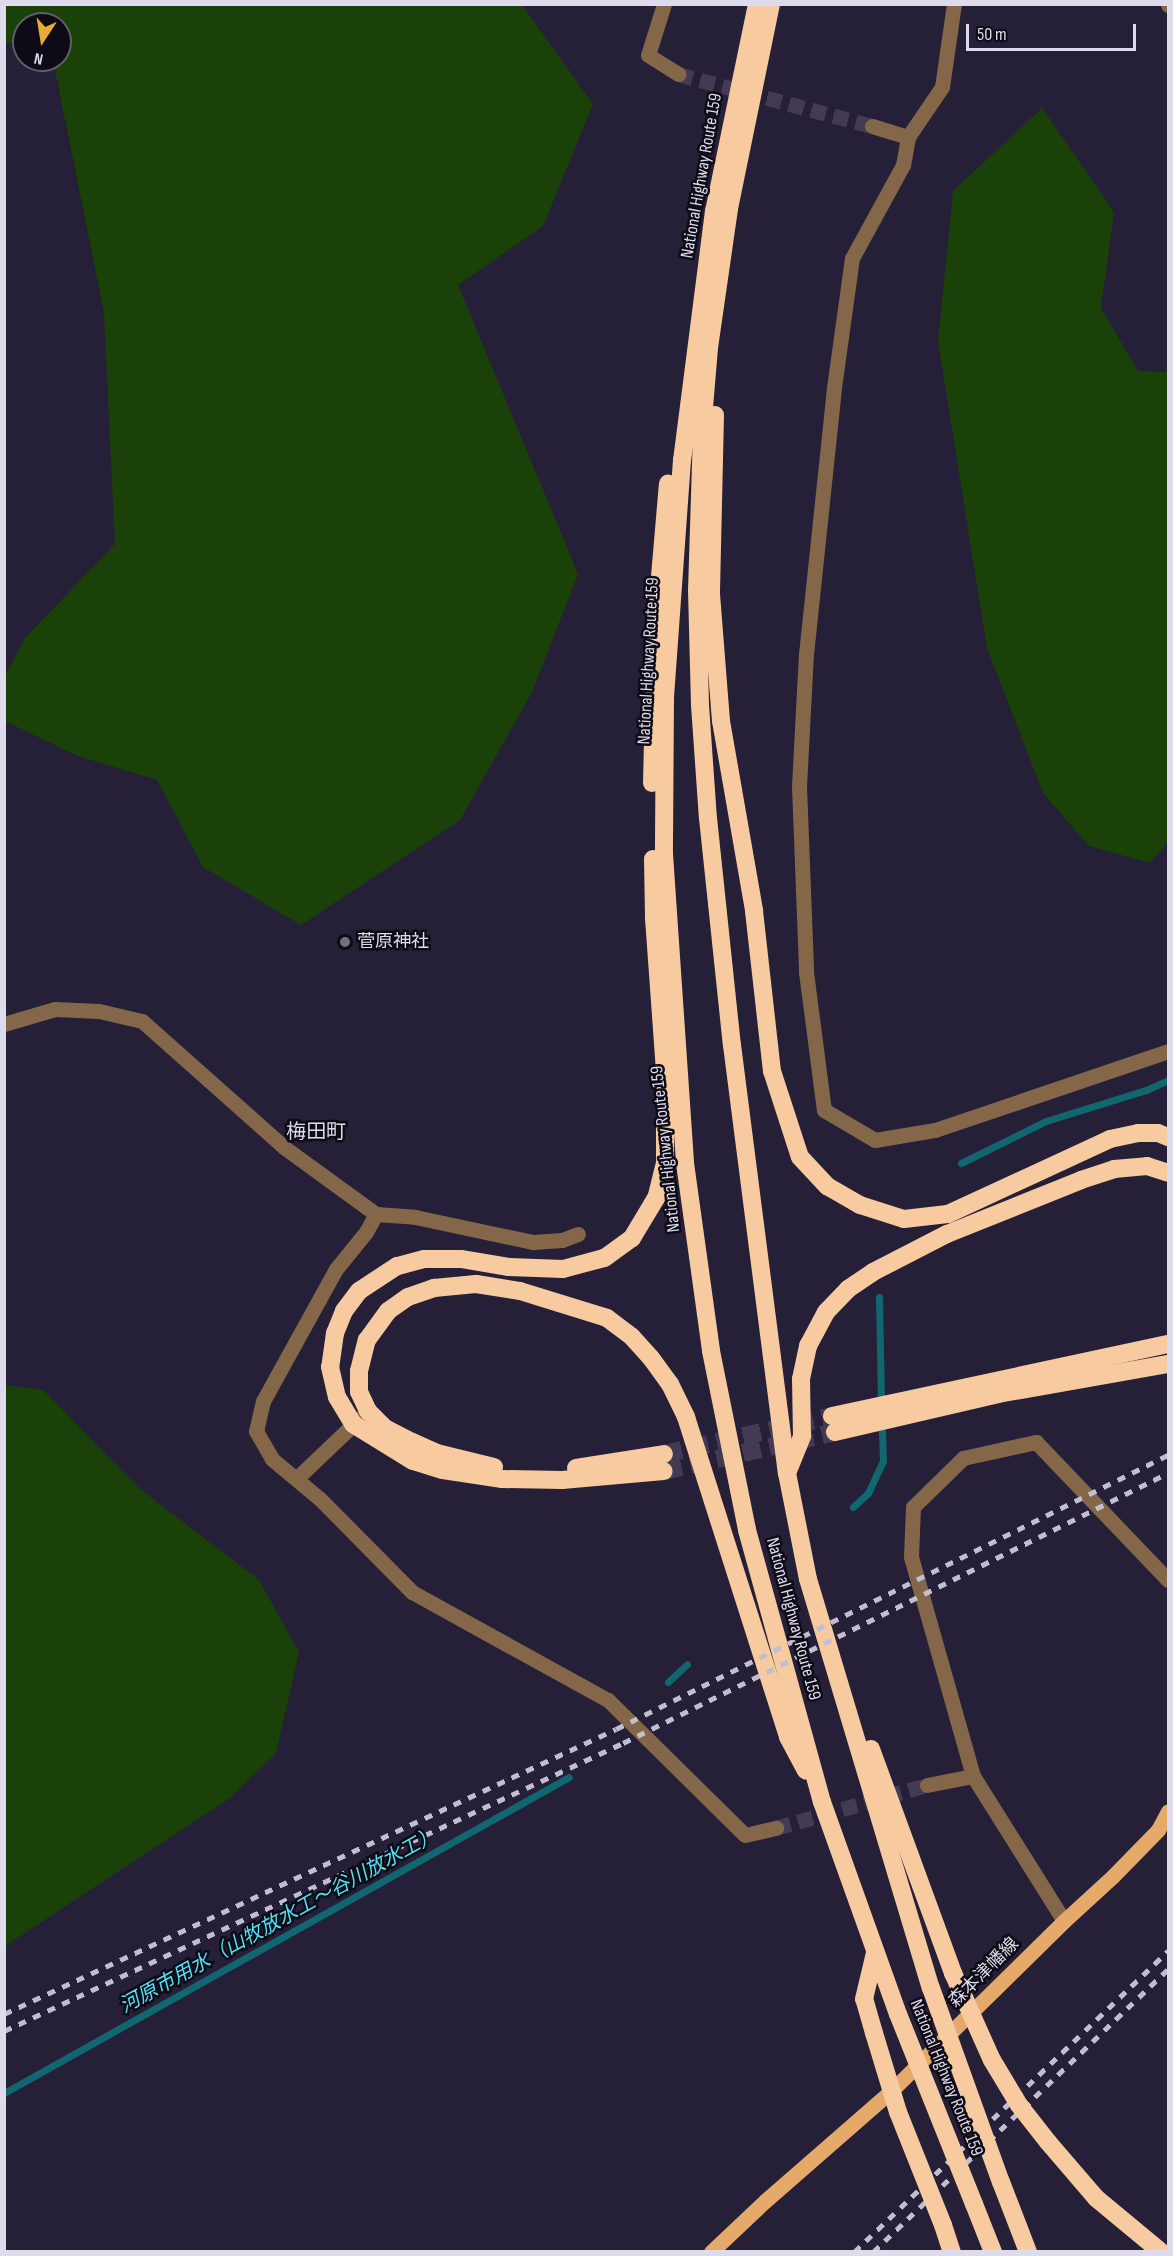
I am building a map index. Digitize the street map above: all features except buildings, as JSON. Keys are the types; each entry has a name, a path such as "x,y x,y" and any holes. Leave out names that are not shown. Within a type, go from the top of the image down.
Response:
{"highway":[{"path":"742,67 736,47 746,4"},
{"name":"National Highway Route 159","path":"757,4 742,67 714,211 682,460 665,698 664,854 685,1163 711,1351 747,1530 822,1802 898,2014 993,2252"},
{"name":"National Highway Route 159","path":"771,4 731,198 723,249 709,348 696,534 700,705 732,1045 787,1473 808,1579 931,1988 1028,2252"},
{"path":"723,249 728,267 714,441 711,594 714,654 721,721 754,911 772,1071 800,1157 827,1186 860,1204 904,1219 948,1214 1110,1139 1138,1133 1168,1137"},
{"path":"682,460 669,477 659,569 652,718 654,918 665,1073 665,1163 656,1198 632,1239 604,1258 563,1269 509,1267 461,1259 424,1259 397,1266 376,1277 359,1291 344,1311 335,1333 330,1368 337,1397 353,1424 412,1461 443,1470 502,1479 562,1480 664,1462 574,1468 494,1467 437,1453 385,1428 368,1412 359,1392 359,1371 367,1340 388,1311 408,1297 434,1288 476,1284 520,1291 607,1318 632,1337 670,1384 686,1417 788,1737 822,1802"},
{"path":"787,1473 802,1436 801,1379 808,1346 826,1312 848,1289 873,1272 947,1234 1081,1180 1114,1169 1147,1166 1168,1173"},
{"path":"1168,1344 833,1424 1168,1364"},
{"path":"808,1579 953,1973 992,2060 1018,2105 1096,2198 1161,2252"},
{"path":"875,1953 864,1999 898,2112 952,2252"}],"main road":[{"name":"森本津幡線","path":"711,2252 891,2091 1150,1837 1168,1811"}],"street":[{"path":"664,4 648,55 678,74"},
{"path":"954,4 942,87 908,137 903,165 852,258 834,388 806,653 799,786 806,972 824,1110 875,1140 895,1137 935,1130 1168,1051"},
{"path":"872,126 908,137"},
{"path":"4,1024 55,1009 99,1011 142,1021 285,1148 376,1214 415,1217 534,1242 562,1240 578,1234"},
{"path":"376,1214 366,1232 336,1269 263,1401 256,1431 272,1459 297,1478 412,1592 608,1700 745,1835 776,1828"},
{"path":"297,1478 368,1412"},
{"path":"1064,1921 973,1776 911,1557 913,1507 963,1458 1036,1442 1168,1580"},
{"path":"927,1785 973,1776"}],"green space":[{"path":"5,4 522,5 593,104 543,226 458,285 578,574 532,692 460,820 301,925 203,867 157,780 78,756 5,721 5,676 25,638 115,544 104,313 55,72 72,72 72,12 12,12 12,43 5,43"},
{"path":"1042,108 1114,212 1101,308 1138,371 1168,372 1168,842 1150,863 1089,846 1043,793 987,648 938,341 953,191"},
{"path":"5,1385 43,1390 140,1489 259,1580 299,1652 276,1753 230,1798 5,1946"}],"waterway":[{"name":"河原市用水（山牧放水工～谷川放水工）","path":"961,1163 1046,1121 1146,1090 1168,1080"},
{"name":"河原市用水（山牧放水工～谷川放水工）","path":"879,1297 881,1406"},
{"name":"河原市用水（山牧放水工～谷川放水工）","path":"853,1507 868,1493 883,1461 882,1423"},
{"name":"河原市用水（山牧放水工～谷川放水工）","path":"668,1682 687,1664"},
{"name":"河原市用水（山牧放水工～谷川放水工）","path":"4,2093 569,1777"}],"tunnel":[{"path":"678,74 872,126"},
{"path":"664,1454 832,1416"},
{"path":"664,1471 835,1432"},
{"path":"776,1828 927,1785"}],"railway":[{"path":"4,2014 616,1729 1168,1455"},
{"path":"4,2031 623,1743 1168,1473"},
{"path":"854,2252 1168,1951"},
{"path":"873,2252 1168,1969"}],"place":[{"name":"菅原神社","path":"345,942"}],"district":[{"name":"梅田町","path":"316,1132"}]}
